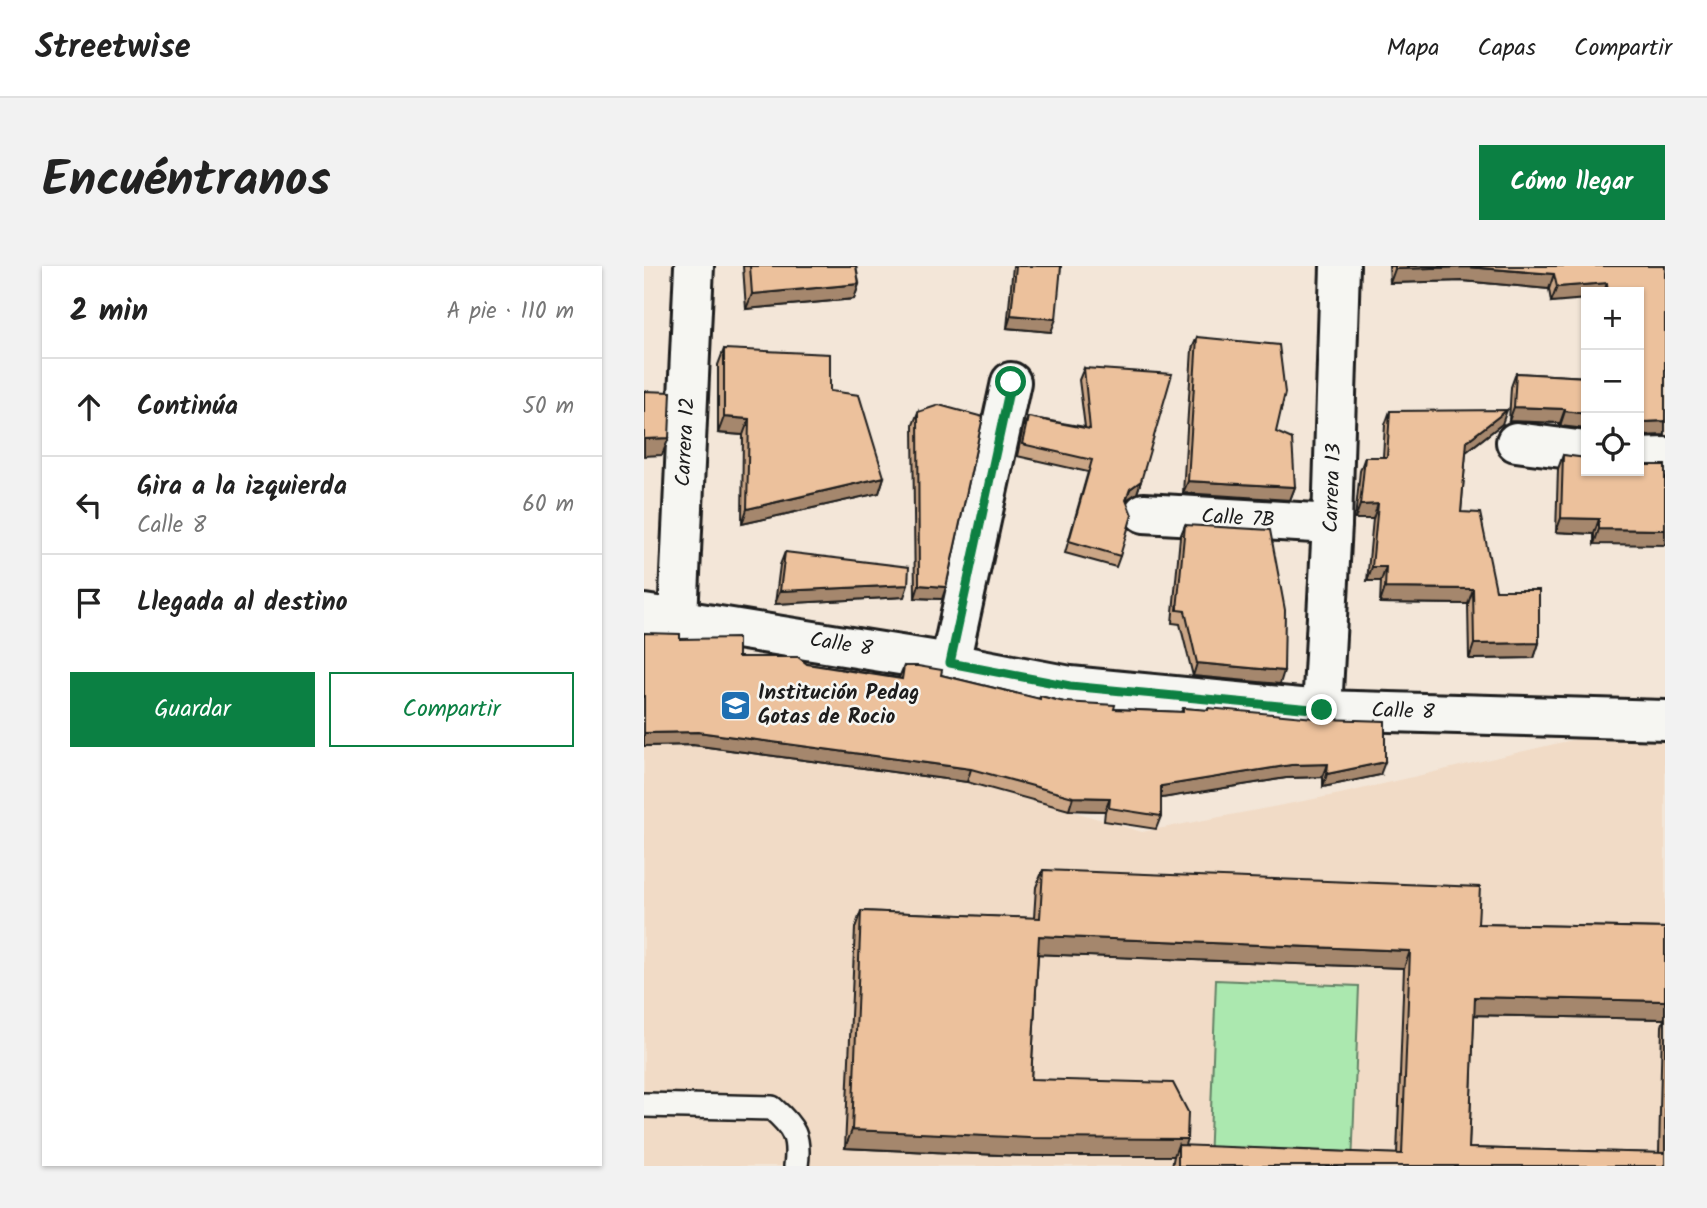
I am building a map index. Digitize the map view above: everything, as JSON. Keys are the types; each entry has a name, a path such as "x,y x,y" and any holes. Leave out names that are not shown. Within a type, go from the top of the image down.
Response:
{"street":[{"name":"Carrera 12","path":"661,616 694,266"},
{"name":"Carrera 13","path":"1322,710 1332,524 1340,266"},
{"path":"950,663 1011,382"},
{"path":"1516,442 1581,450"},
{"path":"1644,458 1665,457"},
{"name":"Calle 7B","path":"1144,513 1332,524"},
{"name":"Calle 8","path":"661,616 950,663 1070,686 1322,710 1665,720"}],"lane":[{"path":"644,1105 772,1108 788,1122 799,1144 796,1166"}],"shaded area":[{"path":"1623,728 1665,730 1665,1166 644,1166 644,746 694,745 978,783 1142,832 1340,794"}],"green space":[{"path":"1216,980 1359,986 1352,1166 1209,1163"}],"building":[{"path":"750,266 856,266 859,284 752,294"},
{"path":"1016,266 1061,266 1056,319 1011,315"},
{"path":"1395,266 1665,266 1665,421 1644,422 1644,287 1607,287 1607,283 1557,287 1554,274 1468,267 1395,269"},
{"path":"1197,337 1279,345 1285,393 1276,432 1292,439 1295,487 1188,481"},
{"path":"724,349 830,354 830,391 859,395 884,477 747,509 749,419 724,417"},
{"path":"1084,368 1172,374 1141,481 1130,489 1126,500 1132,515 1120,556 1069,541 1092,460 1022,444 1028,417 1090,429"},
{"path":"1516,373 1581,377 1581,413 1565,409 1514,407"},
{"path":"644,391 671,392 669,438 644,439"},
{"path":"939,405 983,417 946,587 919,585 918,412"},
{"path":"1507,410 1467,441 1461,512 1480,513 1496,590 1539,590 1539,643 1474,644 1473,589 1385,588 1386,567 1372,567 1378,504 1360,505 1365,457 1387,457 1390,411"},
{"path":"1563,455 1581,457 1581,476 1644,476 1644,465 1665,465 1665,530 1599,529 1599,519 1561,518"},
{"path":"1185,525 1270,530 1285,610 1284,671 1197,663 1185,611 1177,610"},
{"path":"785,552 909,567 908,585 780,591"},
{"path":"644,633 680,634 680,639 738,638 738,657 798,657 807,664 902,679 904,666 918,666 942,670 941,675 1040,699 1040,696 1064,702 1115,705 1114,709 1183,712 1183,708 1208,708 1325,719 1385,721 1385,762 1327,774 1328,764 1291,765 1161,786 1161,816 1109,808 1110,798 1073,797 971,769 698,732 644,733"},
{"path":"1043,870 1480,887 1478,924 1665,928 1665,1001 1475,997 1469,1148 1665,1153 1665,1166 1178,1166 1178,1145 1402,1154 1410,951 1039,936 1031,1079 1173,1083 1188,1112 1187,1139 1029,1138 852,1130 861,911 1040,918"}],"place":[{"name":"Institución Pedag Gotas de Rocio","path":"735,705"}],"route":[{"path":"1011,382 950,663 1070,686 1322,710"}]}
